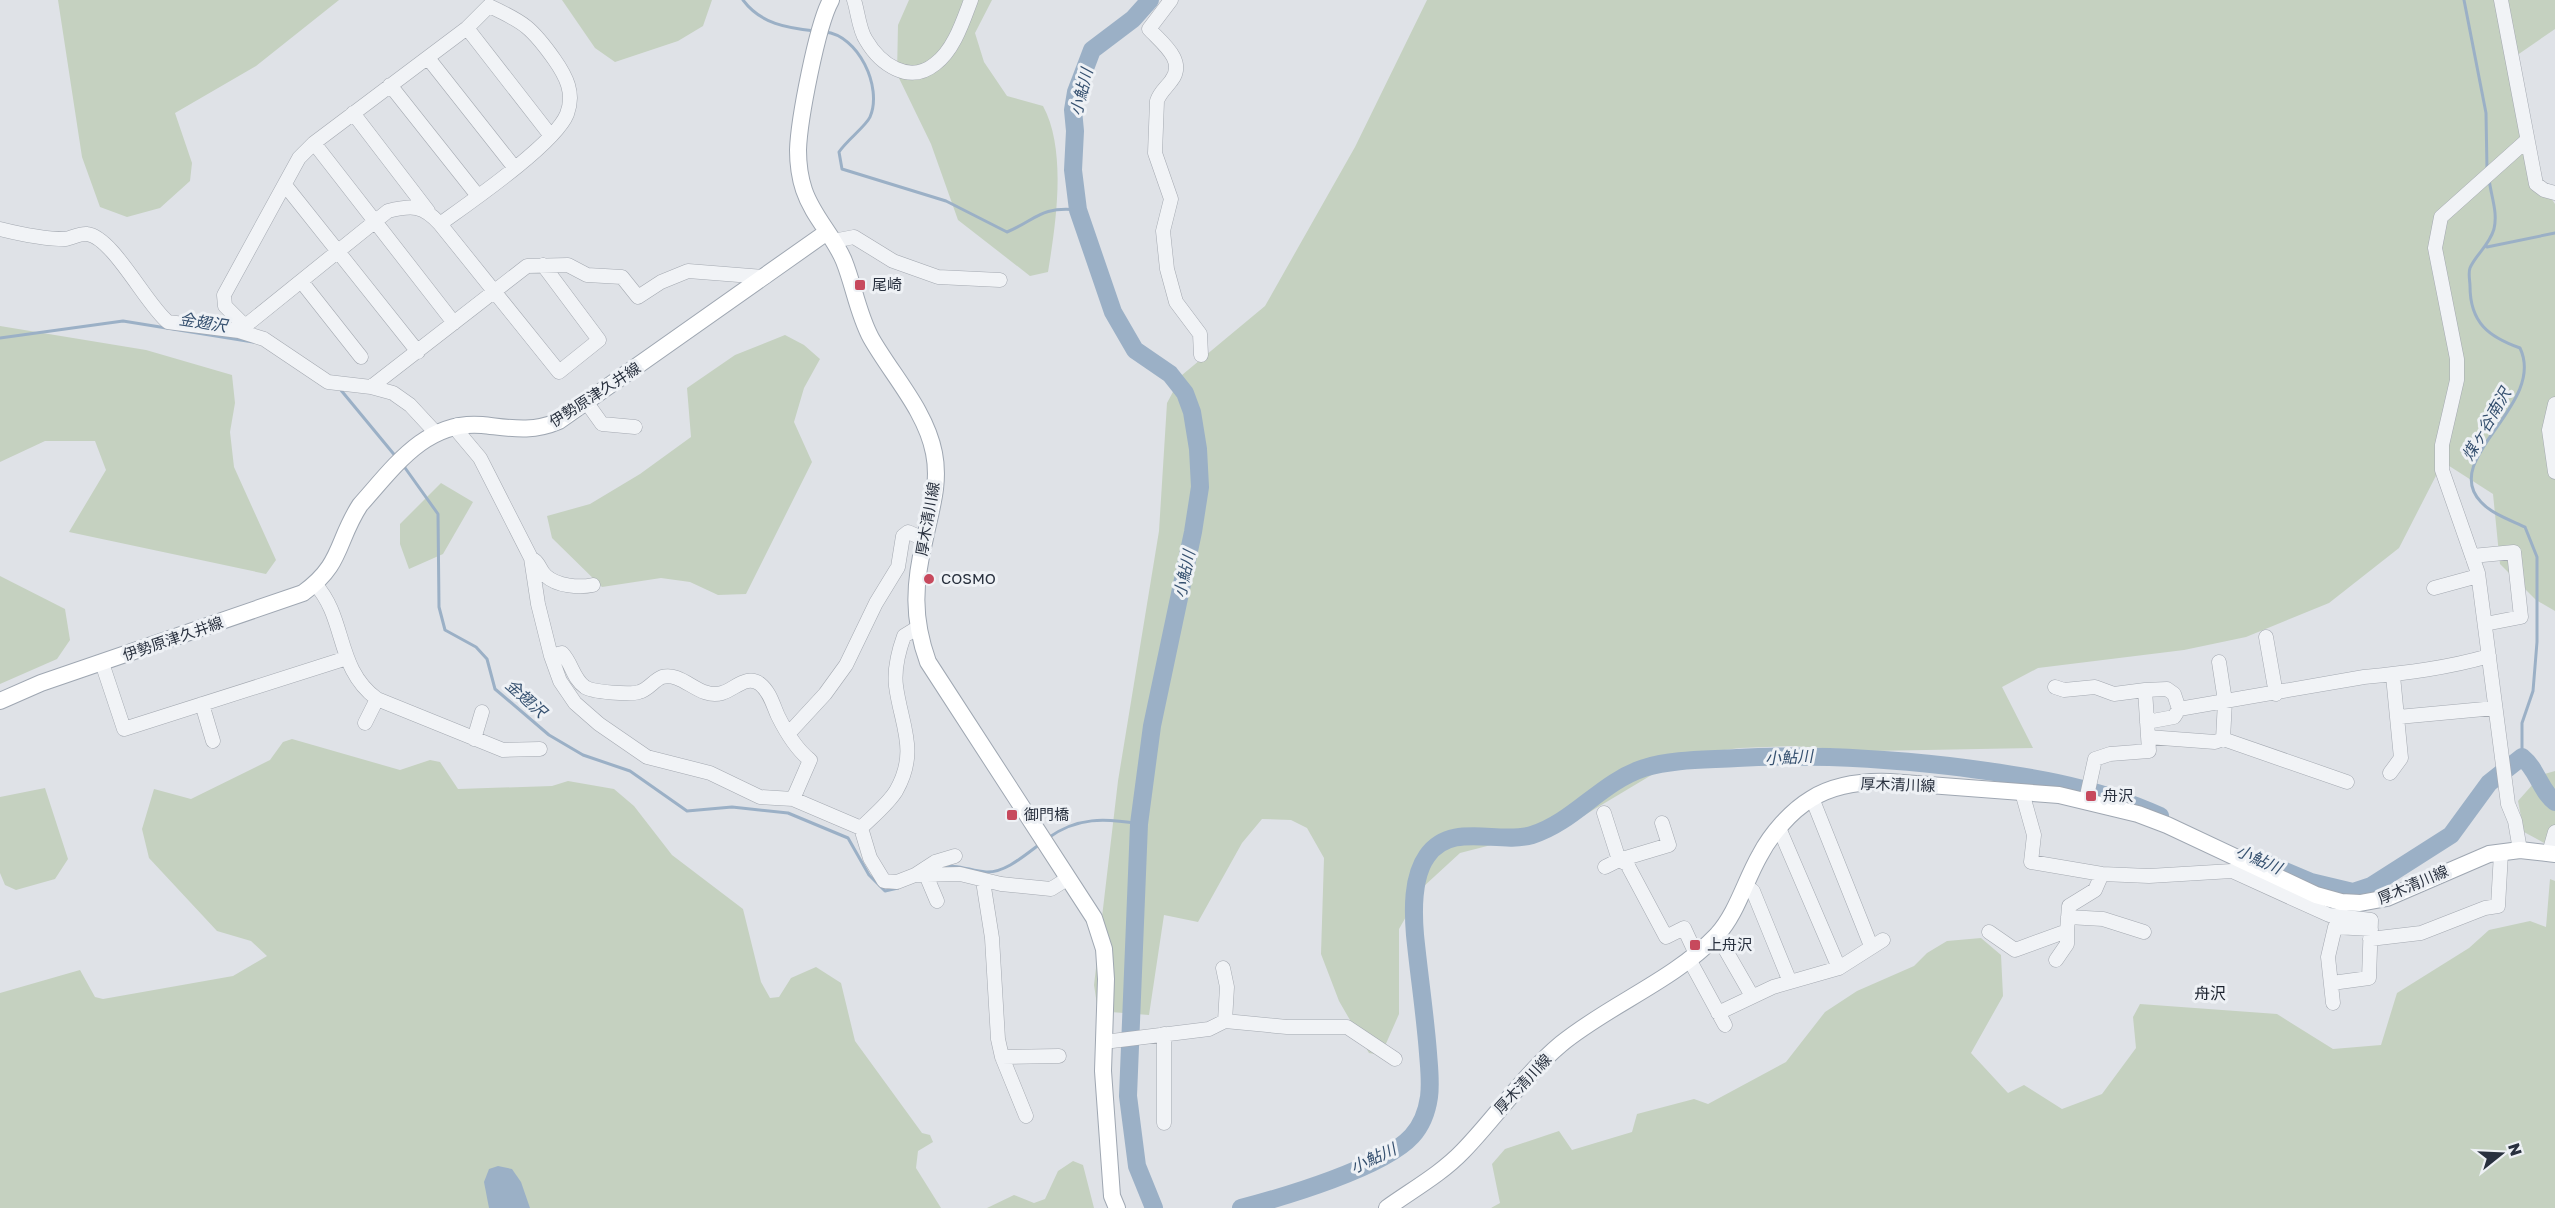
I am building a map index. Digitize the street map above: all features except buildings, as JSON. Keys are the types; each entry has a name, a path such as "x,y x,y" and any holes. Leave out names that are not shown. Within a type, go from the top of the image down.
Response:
{"main road":[{"path":"830,237 803,188 798,149 820,32 831,0"},
{"name":"伊勢原津久井線","path":"0,701 41,683 284,601 315,584 334,562 351,518 360,506 425,438 457,425 529,430 559,421 765,277 830,237"},
{"name":"厚木清川線","path":"830,237 843,260 870,336 917,411 930,441 937,486 924,539 917,585 917,628 935,677 1067,879"},
{"name":"厚木清川線","path":"1387,1208 1442,1170 1462,1152 1558,1046 1586,1024 1693,956 1717,935 1746,885 1760,854 1779,828 1812,798 1842,785 1865,781 2087,796 2167,825 2312,900 2372,902 2488,854 2520,850 2552,854"},
{"path":"1067,879 1094,918 1104,949 1107,979 1104,1042 1112,1196 1117,1208"}],"street":[{"path":"854,0 865,39 886,64 899,71 910,73 935,64 945,53 958,33 971,0"},
{"path":"1171,0 1149,29 1175,58 1177,65 1173,79 1159,94 1157,101 1155,153 1171,199 1163,231 1170,286 1176,302 1200,334 1201,355"},
{"path":"2501,0 2536,184 2544,190 2555,193"},
{"path":"242,328 225,306 224,295 299,158 314,143 467,28 489,6 523,22 536,34 565,74 569,85 568,112 551,136 440,224"},
{"path":"467,28 551,136"},
{"path":"428,58 514,167"},
{"path":"390,85 478,196"},
{"path":"353,113 428,211 559,372 599,340 543,265"},
{"path":"2520,850 2515,821 2508,804 2478,576 2442,470 2442,445 2457,380 2457,359 2435,248 2441,217 2526,141"},
{"path":"314,143 454,323"},
{"path":"285,185 417,352"},
{"path":"242,328 388,211 400,208 428,211"},
{"path":"0,229 65,239 87,234 99,239 135,280 160,316 168,322 242,328 264,339 328,382 371,387 393,393 410,405 435,432"},
{"path":"830,237 854,237 893,261 939,277 1000,280"},
{"path":"371,387 527,266 568,265 587,275 622,277 638,297 661,282 687,271 765,277"},
{"path":"301,281 361,357"},
{"path":"587,403 602,423 634,428"},
{"path":"2555,404 2549,430 2555,472"},
{"path":"457,425 459,433 480,458 531,558 538,604 551,656 560,681 575,703 599,724 647,757 710,773 760,797 793,799 861,828"},
{"path":"789,733 825,694 846,665 876,603 898,567 903,536 908,532 924,539"},
{"path":"2472,555 2514,552 2521,617 2485,624"},
{"path":"531,558 538,563 545,575 564,584 582,588 593,585"},
{"path":"2434,588 2478,576"},
{"path":"315,584 327,600 353,675 377,699 503,750 540,749"},
{"path":"861,828 896,792 904,771 909,739 896,686 896,672 904,636 917,628"},
{"path":"2266,637 2276,694"},
{"path":"551,656 562,653 569,660 575,676 584,687 594,691 639,693 662,677 676,677 697,690 709,693 722,693 747,680 759,683 769,695 779,718 798,750 810,760 793,799"},
{"path":"2147,722 2174,717 2179,709 2364,677 2393,676 2456,666 2489,656"},
{"path":"102,663 124,729 347,658"},
{"path":"2219,662 2224,701 2223,739"},
{"path":"2390,773 2401,758 2393,676"},
{"path":"2055,687 2064,690 2095,687 2114,694 2167,689 2174,694 2179,709"},
{"path":"2087,796 2095,759 2110,754 2149,751 2145,690"},
{"path":"365,723 377,699"},
{"path":"202,704 213,741"},
{"path":"474,739 482,712"},
{"path":"2398,717 2496,714"},
{"path":"2148,737 2215,742 2223,739 2347,782"},
{"path":"2022,792 2034,835 2031,862 2102,874 2149,876 2232,871 2312,900 2329,915 2371,920 2368,978 2332,983"},
{"path":"1604,813 1619,860 1627,864 1666,937 1684,928 1693,956 1722,1019 1752,996 1839,968 1877,943 1812,798"},
{"path":"1605,867 1619,860 1669,845 1662,823"},
{"path":"861,828 870,858 884,881 897,882 920,875 960,874 983,881 1051,889 1067,879"},
{"path":"1779,828 1839,968"},
{"path":"2552,854 2555,832"},
{"path":"2333,1003 2328,957 2335,927 2370,934 2421,933 2485,908 2498,906 2501,853"},
{"path":"920,875 935,862 955,856"},
{"path":"2056,960 2067,944 2068,906 2095,890 2102,874"},
{"path":"920,875 937,901"},
{"path":"983,881 992,938 1002,1057 1026,1116"},
{"path":"1746,885 1753,891 1790,982"},
{"path":"2068,917 2103,919 2144,932"},
{"path":"1989,932 2015,950 2067,931"},
{"path":"1717,935 1752,996"},
{"path":"1223,968 1227,987 1225,1021"},
{"path":"1104,1042 1209,1029 1225,1021 1287,1027 1347,1027 1395,1059"},
{"path":"1162,1034 1164,1123"},
{"path":"1002,1057 1059,1056"}],"green space":[{"path":"58,0 339,0 256,66 175,113 192,163 190,181 160,208 127,217 100,207 82,157"},
{"path":"562,0 712,0 703,26 678,41 615,62 595,48"},
{"path":"909,0 992,0 975,33 984,62 1007,96 1043,106 1055,144 1058,187 1048,272 1030,276 958,220 931,144 897,74 898,25"},
{"path":"1427,0 2555,0 2555,29 2513,58 2541,183 2555,204 2555,611 2536,600 2500,564 2493,494 2443,462 2399,548 2329,603 2246,637 2184,650 2038,668 2002,687 2033,748 1872,751 1790,746 1740,748 1685,755 1568,825 1460,853 1423,887 1399,929 1399,1014 1381,1055 1369,1053 1339,1001 1321,954 1324,858 1307,828 1291,820 1262,819 1242,843 1198,922 1164,915 1149,1015 1098,1011 1094,985 1118,781 1159,531 1167,403 1182,375 1265,306 1355,147"},
{"path":"0,326 146,350 232,375 235,403 230,432 234,467 276,560 266,574 69,532 106,470 95,441 45,441 0,462"},
{"path":"785,335 804,345 820,359 804,388 794,422 812,462 746,594 718,595 690,582 661,578 602,587 552,538 547,516 590,504 640,474 691,437 687,388 735,355"},
{"path":"441,483 473,502 443,554 409,569 400,544 400,524"},
{"path":"0,576 65,609 70,640 57,659 0,684"},
{"path":"292,739 400,770 430,760 440,762 458,789 552,786 568,781 614,789 634,806 672,855 743,909 761,982 770,998 779,997 791,978 816,967 841,983 855,1041 922,1133 930,1135 933,1142 918,1151 916,1168 941,1208 0,1208 0,993 80,970 95,997 103,999 233,976 267,956 251,941 217,931 149,858 142,829 154,789 191,799 270,760 283,742"},
{"path":"2555,771 2555,849 2524,832 2518,801 2541,775"},
{"path":"45,788 68,859 55,879 16,890 5,885 0,873 0,797"},
{"path":"2550,879 2555,881 2555,1208 1491,1208 1500,1203 1492,1164 1505,1149 1559,1131 1572,1150 1632,1132 1637,1114 1694,1099 1708,1104 1786,1062 1825,1012 1857,991 1914,966 1927,953 1947,941 1981,938 2001,955 2003,996 1971,1053 2008,1093 2024,1085 2062,1109 2102,1094 2136,1048 2133,1017 2140,1004 2277,1014 2333,1049 2381,1045 2397,993 2469,948 2489,930 2530,921 2546,927"},
{"path":"1073,1161 1083,1165 1094,1208 987,1208 1014,1195 1034,1203 1045,1199 1058,1171"}],"water":[{"path":"498,1166 512,1169 521,1182 530,1208 489,1208 484,1182 489,1169"}],"waterway":[{"path":"743,0 766,20 815,31"},
{"name":"小鮎川","path":"1150,0 1133,19 1092,50 1076,92 1073,110 1075,131 1073,170 1078,210 1113,312 1135,350 1170,374 1185,393 1192,412 1198,449 1200,487 1193,532 1152,726 1139,824 1128,1096 1137,1166 1154,1208"},
{"name":"煤ヶ谷南沢","path":"2464,0 2486,113 2487,170"},
{"path":"825,32 837,35 857,52 865,64 873,91 870,117 839,152 842,169 946,201 1007,232 1046,212 1065,209 1078,210"},
{"name":"煤ヶ谷南沢","path":"2489,179 2495,223 2489,240 2470,268 2473,310 2483,327 2499,339 2520,348 2524,369 2519,390 2473,467 2472,485 2481,502 2490,510 2525,527 2537,557 2537,642 2533,691 2522,723 2522,757"},
{"path":"2487,247 2555,233"},
{"name":"金翅沢","path":"0,338 123,321 253,342"},
{"name":"金翅沢","path":"340,389 397,458"},
{"name":"金翅沢","path":"403,465 438,514 439,607 445,630 476,647 487,659 495,689 549,735 583,755 630,771 687,811 732,807 788,813 848,838 869,875 885,891 898,888"},
{"name":"小鮎川","path":"1241,1208 1306,1189 1356,1170 1398,1148 1419,1127 1427,1107 1430,1080 1415,935 1416,884 1427,856 1437,845 1449,839 1532,835 1561,821 1629,774 1655,765 1678,761 1764,757 1870,759 2003,773 2109,796 2160,816"},
{"name":"小鮎川","path":"2259,860 2311,882 2353,892 2371,886 2451,835 2489,783 2522,757 2555,802"},
{"name":"金翅沢","path":"1048,838 1070,826 1092,821 1139,824"},
{"name":"金翅沢","path":"939,869 951,866 993,872 1014,862 1040,844"}],"place":[{"name":"尾崎","path":"860,285"},
{"name":"COSMO","path":"929,579"},
{"name":"舟沢","path":"2091,796"},
{"name":"御門橋","path":"1012,815"},
{"name":"上舟沢","path":"1695,945"}],"district":[{"name":"舟沢","path":"2210,993"}]}
